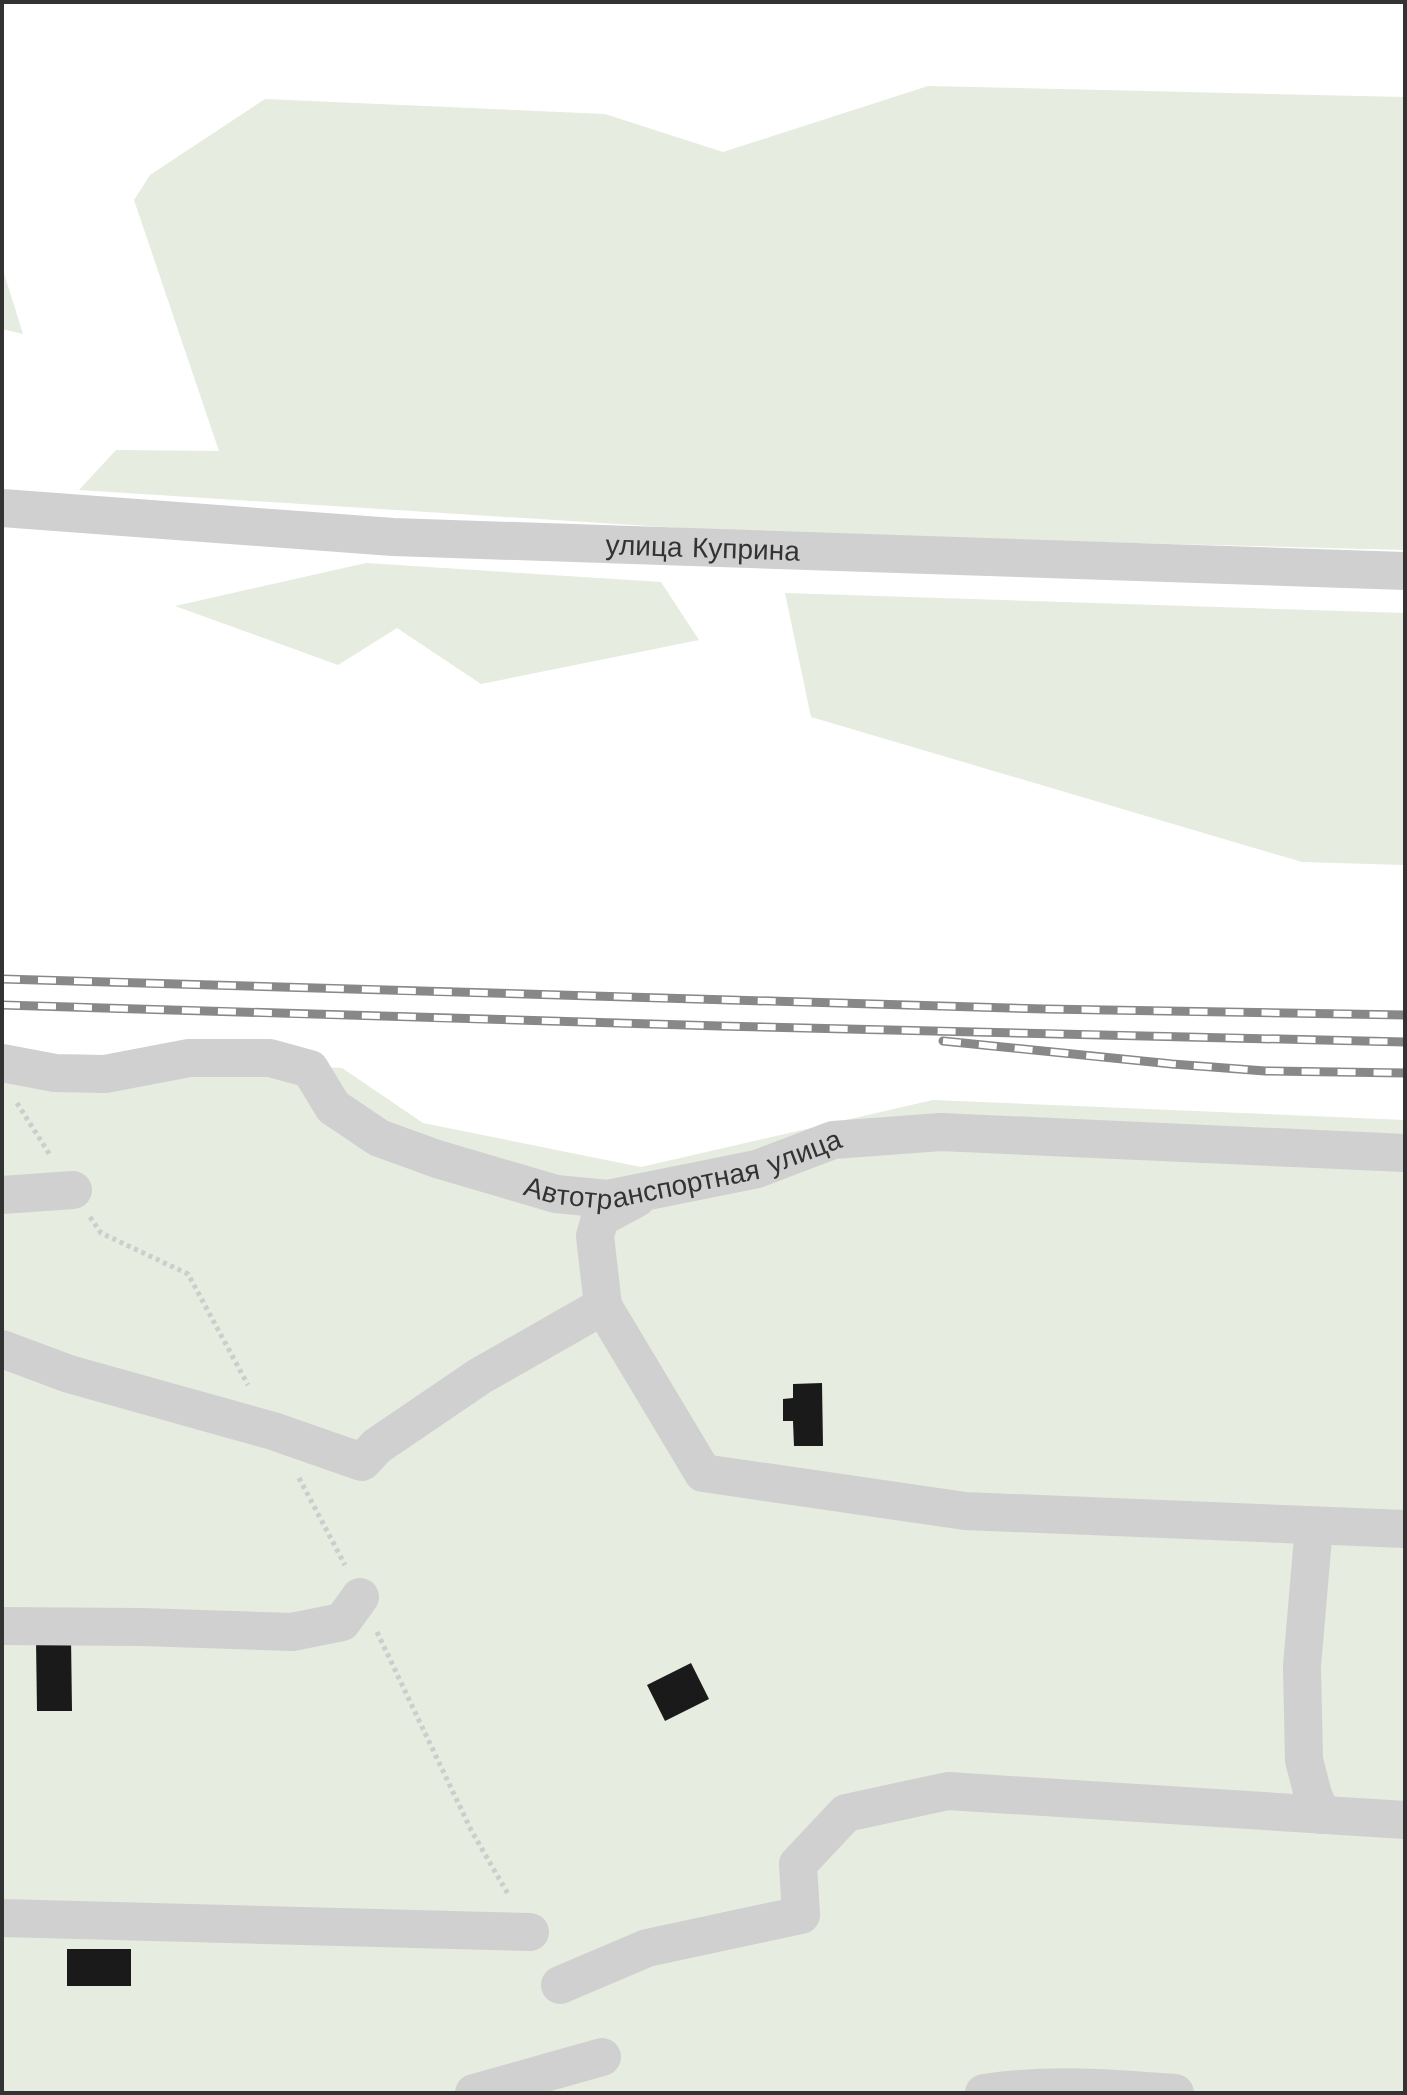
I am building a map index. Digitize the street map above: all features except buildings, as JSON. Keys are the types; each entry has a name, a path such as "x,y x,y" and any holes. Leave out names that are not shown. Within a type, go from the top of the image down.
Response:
{"street":[{"name":"улица Куприна","path":"2,508 393,537 1405,571"},
{"name":"Автотранспортная улица","path":"6,1078 55,1073 105,1074 189,1058 270,1058 310,1069 333,1107 379,1138 437,1159 556,1194 608,1199 757,1169 833,1140 941,1132 1405,1153"},
{"path":"2,1195 73,1190"},
{"path":"650,1192 600,1218 595,1236 603,1306 703,1473 965,1511 1405,1529"},
{"path":"2,1349 69,1374 273,1431 362,1462 377,1446 480,1376 603,1306"},
{"path":"1314,1526 1302,1666 1304,1760 1322,1815"},
{"path":"2,1626 292,1632 342,1622 360,1597"},
{"path":"560,1985 647,1948 801,1915 798,1864 846,1813 948,1791 1405,1820"},
{"path":"2,1918 530,1932"},
{"path":"474,2093 602,2057"},
{"path":"984,2093 1017,2088 1092,2087 1175,2093"}],"path":[{"path":"6,1078 101,1233 188,1274 341,1557 471,1830 530,1932"}],"shaded area":[{"path":"928,86 1405,97 1405,550 777,534 79,490 116,450 219,451 134,200 150,175 265,99 605,114 723,152"},
{"path":"2,267 23,334 2,329"},
{"path":"366,563 661,582 699,640 481,684 397,628 338,665 175,606"},
{"path":"785,593 1405,613 1405,865 1302,862 811,717"},
{"path":"2,1054 342,1068 423,1123 641,1167 933,1100 1405,1120 1405,2093 2,2093"}],"railway":[{"path":"2,979 1045,1009 1405,1015"},
{"path":"2,1005 1405,1042"},
{"path":"943,1041 1265,1071 1405,1073"}]}
